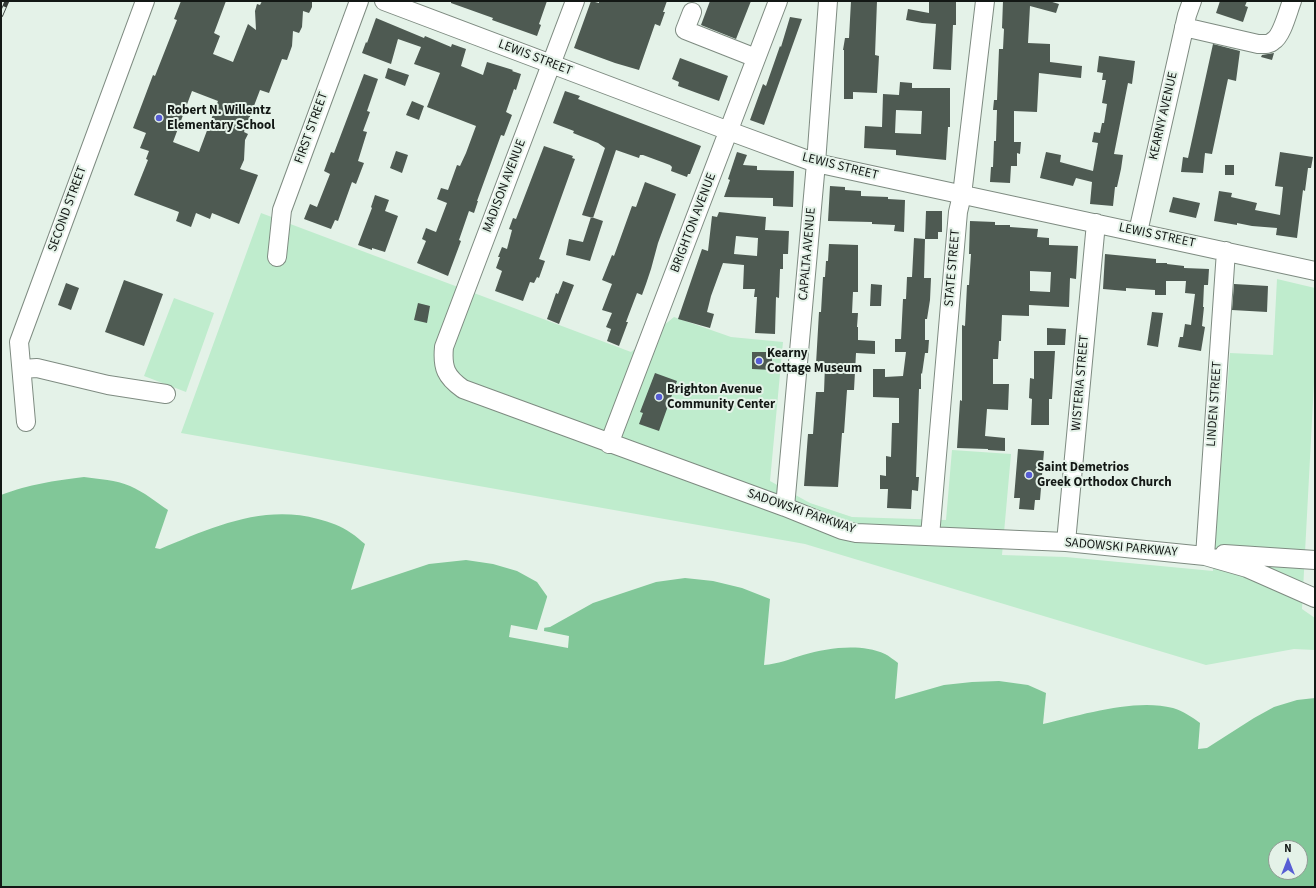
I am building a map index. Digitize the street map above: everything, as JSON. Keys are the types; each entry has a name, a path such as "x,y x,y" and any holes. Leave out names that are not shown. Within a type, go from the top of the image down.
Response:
{"street":[{"name":"SECOND STREET","path":"26,422 19,342 145,1"},
{"name":"FIRST STREET","path":"277,257 282,210 359,1"},
{"name":"LEWIS STREET","path":"384,1 729,131 816,162 1315,271"},
{"name":"MADISON AVENUE","path":"445,372 443,358 444,347 575,1"},
{"name":"BRIGHTON AVENUE","path":"610,444 778,1"},
{"name":"CAPALTA AVENUE","path":"785,507 816,162 828,1"},
{"name":"STATE STREET","path":"930,536 958,212 962,195 985,1"},
{"name":"KEARNY AVENUE","path":"1138,232 1184,27 1192,1"},
{"path":"1184,27 1258,44 1267,44 1272,42 1279,34 1292,1"},
{"path":"692,12 685,30 756,58"},
{"name":"WISTERIA STREET","path":"1066,542 1096,223"},
{"name":"LINDEN STREET","path":"1205,556 1226,251"},
{"path":"22,369 37,368 108,385 166,394"},
{"name":"SADOWSKI PARKWAY","path":"445,372 453,382 463,389 785,507 842,530 856,533 1066,542 1205,556 1247,568 1315,598"},
{"name":"SADOWSKI PARKWAY","path":"1205,556 1224,554 1315,560"}],"shaded area":[{"path":"261,213 631,352 674,317 731,337 783,342 770,481 810,503 852,517 946,520 952,450 1011,454 1002,555 1066,557 1213,571 1230,353 1273,355 1277,279 1315,288 1315,364 1302,609 1315,618 1315,650 1294,649 1206,665 805,544 181,433"},
{"path":"174,298 214,313 186,392 144,376"},
{"path":"84,477 107,480 125,484 150,497 168,510 155,548 160,549 218,526 257,516 277,514 297,515 327,521 353,534 365,544 351,590 429,564 466,560 493,564 517,571 537,582 549,599 543,619 543,628 550,627 593,603 656,582 685,578 713,581 742,588 770,599 764,665 813,652 833,649 855,648 875,651 887,655 898,663 895,699 944,685 972,682 999,681 1028,685 1046,693 1043,724 1091,712 1125,706 1158,705 1180,711 1191,716 1200,723 1198,749 1207,748 1274,707 1297,700 1315,698 1315,887 1,887 1,495 52,482"}],"pier":[{"path":"548,594 551,599 545,620 544,631 569,636 568,648 509,637 511,625 537,630"}],"building":[{"name":"Robert N. Willentz Elementary School","path":"181,1 226,1 214,33 220,36 213,54 233,62 248,24 256,30 255,11 257,4 260,5 262,1 312,1 312,7 309,13 303,11 302,27 299,33 293,31 292,46 287,60 282,59 269,93 260,90 244,132 248,134 245,140 244,160 240,169 258,175 239,224 212,213 210,219 196,213 191,227 176,221 179,212 134,195 148,160 146,159 149,151 140,148 146,133 133,128 153,75 155,76 177,20 174,19","holes":["192,91 218,101 199,152 173,142"]},
{"path":"451,1 547,1 539,24 541,25 537,36 492,20 493,18 451,3"},
{"path":"591,1 599,3 599,1 667,1 660,26 655,24 639,70 574,48"},
{"path":"710,1 751,1 736,39 701,25"},
{"path":"851,1 877,1 875,55 879,56 877,93 853,92 853,99 844,99 843,50 845,38 849,38"},
{"path":"929,1 956,1 956,25 953,25 951,70 933,69 936,24 906,20 908,9 929,13"},
{"path":"1003,1 1049,1 1059,4 1056,13 1030,6 1028,43 1050,44 1050,62 1082,66 1081,78 1039,73 1037,112 1014,111 1014,142 1021,142 1020,154 1017,153 1017,166 1011,166 1010,183 990,182 991,167 993,167 994,141 996,141 997,110 993,110 994,100 997,100 999,49 1003,49"},
{"path":"1220,1 1247,1 1245,6 1248,7 1243,22 1216,13"},
{"path":"790,17 802,19 764,125 750,120 763,84 766,86 780,46 781,47"},
{"path":"376,18 424,38 425,36 451,47 452,44 466,49 461,66 483,75 487,62 521,74 516,90 514,89 506,112 512,115 504,136 501,135 474,213 469,211 459,240 461,241 448,276 417,263 426,241 422,239 426,228 436,232 447,203 437,199 441,188 448,190 457,165 460,166 476,126 427,107 440,73 414,64 421,47 398,39 391,64 362,53"},
{"path":"1213,44 1240,51 1236,81 1228,79 1212,154 1205,153 1203,173 1181,172 1183,157 1188,158"},
{"path":"1274,53 1272,60 1261,57 1262,55"},
{"path":"1099,56 1135,61 1132,84 1128,83 1114,154 1123,155 1117,187 1115,187 1113,206 1090,204 1092,182 1076,178 1073,186 1040,178 1046,152 1061,155 1060,162 1093,171 1098,143 1092,142 1094,132 1100,133 1102,123 1104,123 1107,104 1102,103 1106,80 1102,80 1103,73 1097,72"},
{"path":"680,58 728,76 719,101 678,86 679,82 672,79"},
{"path":"388,68 409,75 405,86 385,78"},
{"path":"364,74 378,79 367,111 370,112 363,131 367,132 358,161 364,163 356,184 352,182 338,221 335,220 331,229 304,219 310,204 317,207 330,174 324,171 331,152 334,153"},
{"path":"900,82 912,83 912,88 950,88 950,127 948,127 946,160 896,155 896,150 864,148 865,126 882,127 883,94 899,95","holes":["896,110 922,111 921,134 895,133"]},
{"path":"565,91 580,96 578,99 701,146 690,174 688,174 687,177 671,171 672,167 670,165 643,155 640,155 639,158 616,150 593,218 582,215 605,148 598,143 573,133 574,131 553,123"},
{"path":"412,101 424,106 419,120 406,115"},
{"path":"544,146 573,156 572,158 575,159 539,259 545,261 539,278 537,277 534,283 530,282 523,301 495,291 502,271 496,268 502,247 507,249 512,230 509,229 513,218 516,219"},
{"path":"396,151 408,155 402,173 390,168"},
{"path":"737,152 747,155 743,165 757,166 757,170 794,171 793,207 773,206 773,198 724,197"},
{"path":"1280,152 1313,157 1311,168 1308,168 1305,191 1303,190 1297,238 1276,235 1277,228 1237,223 1237,225 1214,221 1219,191 1232,193 1231,197 1257,203 1255,210 1280,215 1283,187 1275,186"},
{"path":"1225,165 1234,165 1234,175 1225,175"},
{"path":"645,182 676,194 658,243 642,295 637,293 619,346 607,341 611,329 606,327 612,313 602,310 612,284 602,280 612,255 614,256 632,206 636,207"},
{"path":"830,186 845,187 845,190 861,191 861,196 888,197 888,199 905,200 904,232 894,231 895,225 872,224 872,222 828,221"},
{"path":"375,195 389,200 385,211 398,216 385,252 372,248 372,250 358,245 372,208"},
{"path":"1173,197 1200,203 1196,218 1169,212"},
{"path":"926,211 942,211 942,232 938,232 938,239 925,239"},
{"path":"719,212 766,217 765,230 789,231 788,254 783,254 783,269 780,269 779,298 776,297 775,334 755,333 757,297 754,297 755,289 743,289 744,265 723,263 707,312 714,314 710,328 678,319 702,249 708,251 712,216 717,217","holes":["736,236 758,238 757,256 734,254"]},
{"path":"591,217 603,221 590,261 566,255 569,239 583,242"},
{"path":"970,221 995,222 995,225 1010,225 1010,227 1038,229 1037,237 1049,238 1049,245 1078,246 1076,279 1070,278 1069,307 1029,305 1029,316 1002,315 1001,341 999,341 998,359 993,359 993,384 1009,384 1008,410 987,409 985,436 1005,438 1005,451 957,448 960,400 962,401 962,325 965,326 967,285 969,285 971,254 969,254","holes":["1030,271 1051,272 1050,292 1030,291"]},
{"path":"914,238 925,239 924,278 931,278 930,300 927,319 925,319 925,340 929,340 928,353 925,353 922,374 921,373 921,389 919,389 916,477 919,477 918,491 912,490 911,509 887,508 888,489 880,489 880,475 886,476 886,456 891,457 892,423 899,423 899,398 873,397 873,369 885,369 885,377 903,376 906,352 895,352 895,339 901,339 903,299 906,299 907,277 912,277"},
{"path":"829,244 858,245 858,292 853,292 852,313 858,313 858,340 875,341 875,354 856,353 854,390 847,390 838,487 804,486 808,434 813,434 816,392 824,392 825,365 816,364 819,312 821,312 823,277 825,277 826,261 828,261"},
{"path":"1105,254 1156,259 1156,263 1184,266 1184,268 1209,269 1208,285 1204,285 1202,326 1205,327 1201,351 1178,347 1180,337 1183,337 1185,324 1191,325 1195,294 1185,293 1186,281 1166,281 1166,295 1155,295 1155,290 1126,288 1126,291 1103,289"},
{"path":"124,280 163,294 144,346 105,332"},
{"path":"563,281 574,285 559,324 547,319 556,293 558,294"},
{"path":"66,283 79,288 71,310 58,305"},
{"path":"871,284 882,285 881,306 870,306"},
{"path":"1234,284 1268,286 1267,312 1232,310"},
{"path":"418,303 430,306 427,323 414,320"},
{"path":"1152,312 1163,313 1158,347 1147,345"},
{"path":"1047,328 1066,329 1065,345 1047,345"},
{"path":"1034,351 1055,351 1052,399 1049,399 1049,425 1031,425 1032,399 1029,398 1030,378 1034,379"},
{"path":"752,352 772,352 772,370 752,369"},
{"name":"Brighton Avenue Community Center","path":"655,373 677,381 659,431 639,424 643,413 640,412"},
{"name":"Saint Demetrios Greek Orthodox Church","path":"1018,449 1044,451 1040,500 1035,500 1034,510 1019,509 1020,498 1014,498"}],"railway":[{"path":"1,15 7,1"}],"place":[{"name":"Robert N. Willentz Elementary School","path":"159,118"},
{"name":"Kearny Cottage Museum","path":"759,361"},
{"name":"Brighton Avenue Community Center","path":"659,397"},
{"name":"Saint Demetrios Greek Orthodox Church","path":"1029,475"}]}
